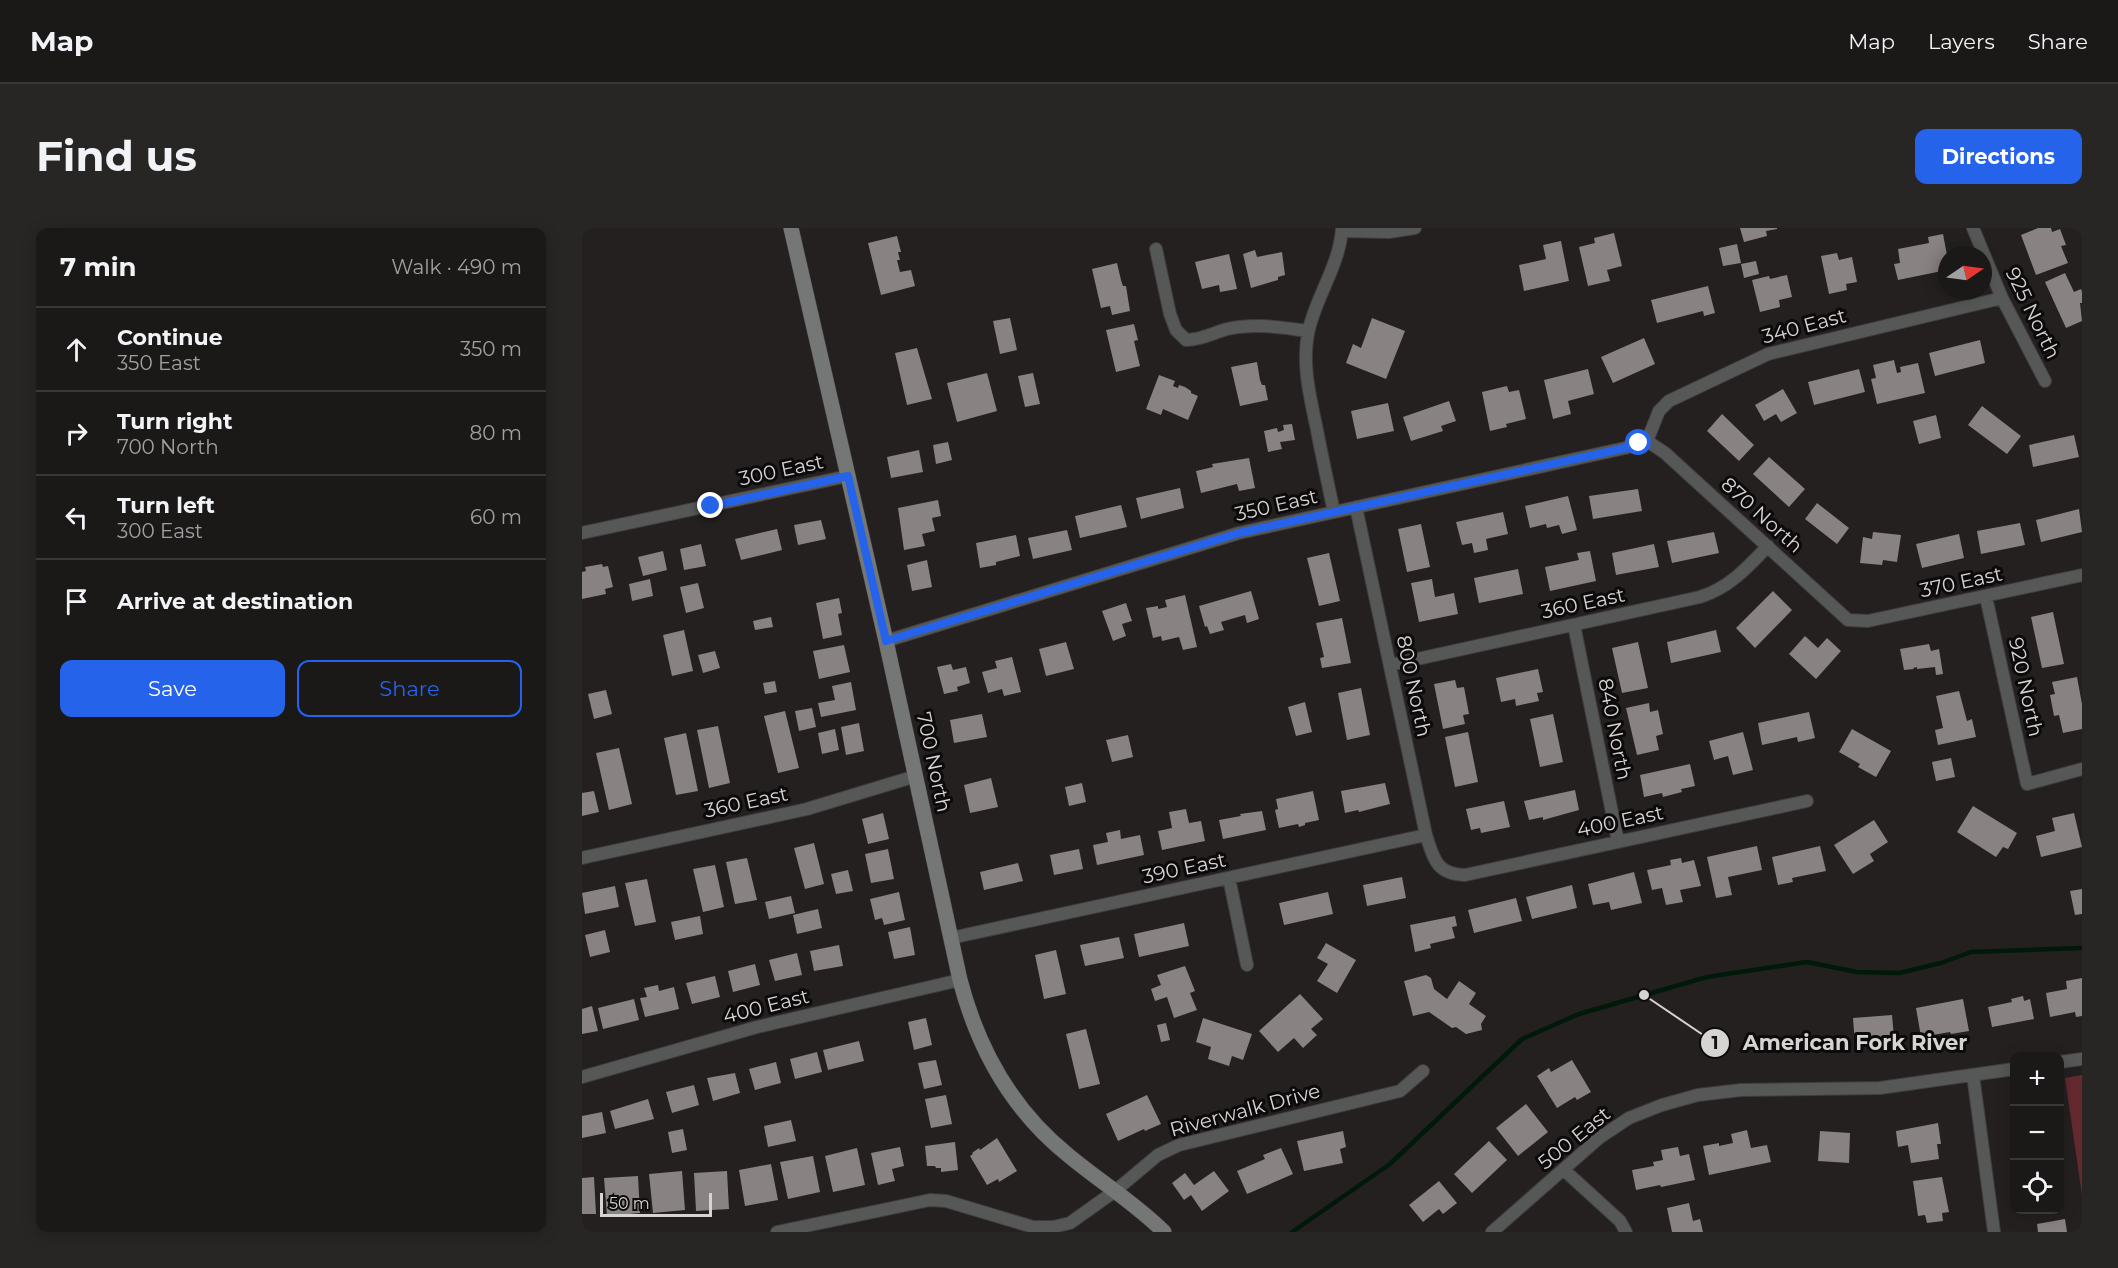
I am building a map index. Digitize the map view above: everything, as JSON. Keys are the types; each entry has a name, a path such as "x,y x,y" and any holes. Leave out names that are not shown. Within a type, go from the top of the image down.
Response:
{"street":[{"name":"700 North","path":"791,228 886,641 960,980 983,1048 1009,1094 1024,1113 1066,1154 1164,1232"},
{"path":"1334,512 1308,387 1306,359 1308,331 1336,255 1342,230 1389,232 1414,228"},
{"name":"925 North","path":"1973,228 2002,298 2044,381"},
{"path":"1156,249 1170,314 1176,330 1186,340 1198,340 1227,329 1244,327 1273,326 1308,331"},
{"name":"340 East","path":"1647,441 1659,411 1669,401 1757,358 1811,342 2002,298"},
{"name":"350 East","path":"886,641 1239,533 1625,448 1647,441"},
{"name":"870 North","path":"1647,441 1665,453 1848,620"},
{"name":"300 East","path":"582,534 848,476"},
{"name":"800 North","path":"1356,507 1426,835 1434,860 1442,869"},
{"name":"360 East","path":"1390,665 1715,592 1741,574 1767,546"},
{"name":"370 East","path":"1848,620 1868,621 1986,597 2082,574"},
{"name":"920 North","path":"1986,597 2027,784 2082,769"},
{"name":"840 North","path":"1574,625 1618,842"},
{"name":"360 East","path":"582,858 807,809 916,776"},
{"name":"400 East","path":"1442,869 1453,875 1465,875 1807,801"},
{"name":"390 East","path":"951,938 1426,835"},
{"path":"1229,878 1247,965"},
{"name":"400 East","path":"582,1077 757,1028 960,980"},
{"path":"2064,1061 2082,1059"},
{"name":"500 East","path":"1492,1232 1599,1138 1629,1118 1662,1105 1698,1095 1741,1090 1880,1088 2010,1070"},
{"name":"Riverwalk Drive","path":"777,1232 930,1200 956,1204 1033,1227 1053,1227 1070,1223 1115,1191 1158,1155 1179,1145 1400,1091 1423,1071"},
{"path":"1972,1075 1994,1232"},
{"path":"1563,1170 1620,1221 1626,1232"}],"shaded area":[{"path":"2082,1075 2082,1195 2065,1078"}],"building":[{"path":"1740,228 1777,229 1766,231 1767,236 1744,242"},
{"path":"2038,228 2051,228 2052,232 2060,229 2066,245 2061,246 2068,263 2036,275 2021,235"},
{"path":"1614,233 1622,266 1607,270 1610,281 1588,286 1579,247 1595,243 1594,238"},
{"path":"1943,234 1945,246 1938,246 1938,272 1898,280 1894,264 1900,263 1898,249 1929,243 1928,237"},
{"path":"897,236 901,252 898,252 900,260 897,260 900,272 911,270 915,286 881,295 868,243"},
{"path":"1561,241 1569,281 1524,291 1519,265 1546,259 1543,245"},
{"path":"1737,244 1741,263 1723,266 1719,248"},
{"path":"1255,250 1257,257 1282,252 1285,275 1278,277 1278,280 1251,288 1243,254"},
{"path":"1837,253 1839,260 1852,257 1857,282 1846,284 1847,290 1829,294 1821,256"},
{"path":"1229,254 1237,289 1220,292 1219,285 1202,289 1195,262"},
{"path":"1756,261 1759,274 1744,278 1741,264"},
{"path":"1117,263 1123,286 1126,286 1130,311 1112,315 1110,306 1101,308 1092,269"},
{"path":"2065,273 2074,292 2081,289 2082,292 2082,303 2080,303 2082,321 2066,328 2045,282"},
{"path":"1787,275 1792,297 1779,300 1780,307 1760,312 1752,280"},
{"path":"1708,286 1715,313 1704,316 1703,311 1657,323 1651,300"},
{"path":"1010,318 1017,350 1000,354 993,321"},
{"path":"1372,318 1405,331 1386,379 1346,363 1353,344 1361,348"},
{"path":"1134,324 1138,340 1134,341 1140,366 1116,372 1106,330"},
{"path":"1644,338 1655,364 1613,383 1601,357"},
{"path":"1980,340 1985,363 1935,376 1929,353"},
{"path":"917,348 932,399 907,405 895,353"},
{"path":"1894,360 1897,373 1901,372 1900,367 1918,363 1925,393 1877,404 1871,379 1876,378 1873,365"},
{"path":"1257,362 1260,380 1262,385 1265,385 1268,400 1240,406 1231,367"},
{"path":"1588,369 1594,394 1568,401 1571,414 1553,419 1544,380"},
{"path":"1859,369 1865,392 1814,405 1808,382"},
{"path":"987,373 997,411 957,422 947,383"},
{"path":"1033,373 1040,404 1025,407 1018,376"},
{"path":"1159,375 1175,381 1173,386 1185,387 1198,396 1188,420 1163,409 1161,415 1146,409"},
{"path":"1507,386 1509,392 1519,390 1526,419 1490,431 1482,392"},
{"path":"1783,389 1797,413 1781,422 1776,414 1764,421 1755,405"},
{"path":"1449,401 1456,421 1441,426 1443,431 1411,441 1403,417"},
{"path":"1388,403 1394,431 1357,439 1351,411"},
{"path":"1982,406 2021,436 2007,454 1968,425"},
{"path":"1722,414 1754,445 1739,461 1707,431"},
{"path":"1936,415 1941,438 1919,444 1913,421"},
{"path":"1292,424 1295,440 1280,442 1282,449 1268,452 1264,431 1277,428 1278,432 1284,430 1283,425"},
{"path":"2074,435 2079,457 2033,467 2029,445"},
{"path":"948,442 952,460 936,464 933,445"},
{"path":"919,450 923,472 891,478 887,457"},
{"path":"1769,457 1805,489 1789,507 1753,474"},
{"path":"1249,458 1255,488 1239,491 1237,484 1201,493 1196,471 1213,467 1212,464"},
{"path":"1180,488 1184,508 1141,519 1136,498"},
{"path":"1638,489 1642,511 1593,519 1589,496"},
{"path":"1568,496 1577,530 1562,534 1559,525 1547,528 1546,524 1530,528 1525,506"},
{"path":"938,500 941,516 932,518 935,531 922,534 925,546 904,550 898,508"},
{"path":"1817,503 1849,528 1837,544 1805,519"},
{"path":"1121,505 1127,527 1080,538 1075,516"},
{"path":"2079,509 2082,532 2041,542 2036,520"},
{"path":"1503,512 1508,534 1486,539 1488,550 1474,553 1472,543 1462,545 1456,522"},
{"path":"821,520 826,539 798,545 794,525"},
{"path":"2020,523 2025,545 1981,554 1977,531"},
{"path":"1421,524 1430,567 1407,572 1398,529"},
{"path":"777,529 782,550 741,560 735,539"},
{"path":"1067,530 1072,550 1033,559 1028,538"},
{"path":"1714,532 1719,553 1672,563 1667,541"},
{"path":"1873,532 1901,535 1897,562 1883,560 1882,565 1860,563 1863,537 1872,539"},
{"path":"1959,534 1964,558 1922,568 1916,544"},
{"path":"1016,535 1020,556 980,568 976,543"},
{"path":"701,544 706,566 684,570 680,549"},
{"path":"1654,544 1659,567 1616,575 1612,553"},
{"path":"663,551 667,570 643,576 638,557"},
{"path":"1590,551 1596,581 1550,591 1545,567 1579,560 1577,553"},
{"path":"1329,553 1340,601 1319,606 1307,558"},
{"path":"927,560 932,587 912,591 907,565"},
{"path":"602,564 603,567 608,566 613,587 605,589 606,594 582,599 582,572 586,571 585,567"},
{"path":"1518,569 1523,594 1479,603 1474,578"},
{"path":"650,579 653,596 632,601 629,584"},
{"path":"1432,579 1435,597 1454,593 1458,614 1419,622 1411,583"},
{"path":"698,583 704,608 686,613 680,587"},
{"path":"1251,591 1259,619 1247,623 1245,615 1221,622 1224,630 1210,634 1207,626 1205,627 1199,606"},
{"path":"1773,591 1792,610 1755,648 1736,628"},
{"path":"1185,595 1197,647 1183,650 1179,637 1162,641 1161,636 1153,638 1146,608 1167,607 1165,600"},
{"path":"839,598 842,613 838,614 842,635 823,639 816,603"},
{"path":"1126,603 1132,621 1122,624 1126,636 1113,641 1102,611"},
{"path":"2053,612 2064,664 2042,668 2031,617"},
{"path":"771,617 773,627 755,630 753,621"},
{"path":"1342,618 1351,663 1322,668 1320,658 1324,657 1316,623"},
{"path":"684,630 693,671 672,676 663,635"},
{"path":"1716,630 1721,652 1671,663 1667,642"},
{"path":"1805,636 1818,648 1827,638 1841,651 1816,679 1789,654"},
{"path":"1066,642 1074,669 1046,676 1039,649"},
{"path":"1638,642 1648,688 1622,693 1612,648"},
{"path":"1929,644 1931,651 1939,649 1943,674 1936,675 1935,667 1904,670 1900,649"},
{"path":"844,645 850,672 819,679 813,651"},
{"path":"715,651 720,668 703,673 698,655"},
{"path":"1012,657 1021,692 1004,696 1002,689 988,693 982,672 997,668 995,661"},
{"path":"951,664 953,670 966,667 970,683 957,687 958,691 944,694 937,667"},
{"path":"1538,669 1543,692 1537,693 1539,701 1516,706 1515,699 1501,702 1496,678"},
{"path":"2077,677 2082,704 2082,729 2063,733 2059,715 2054,716 2050,695 2055,694 2052,682"},
{"path":"1455,680 1457,688 1464,687 1469,714 1463,715 1465,724 1443,729 1434,684"},
{"path":"775,681 777,692 765,694 763,683"},
{"path":"851,682 856,710 821,717 818,703 835,700 832,686"},
{"path":"1361,688 1370,735 1347,740 1338,693"},
{"path":"606,690 612,714 594,719 588,694"},
{"path":"1959,691 1967,721 1972,719 1976,737 1938,745 1935,730 1943,728 1936,696"},
{"path":"1305,702 1312,732 1296,736 1288,707"},
{"path":"1649,703 1650,712 1658,710 1663,734 1656,736 1659,750 1637,755 1626,708"},
{"path":"812,708 816,727 799,731 795,711"},
{"path":"785,711 799,768 778,773 764,716"},
{"path":"1809,712 1815,738 1798,742 1797,737 1762,745 1758,723"},
{"path":"982,714 987,737 954,743 950,720"},
{"path":"1553,714 1563,762 1540,767 1530,719"},
{"path":"859,723 864,751 846,755 841,727"},
{"path":"718,726 730,783 709,788 697,730"},
{"path":"835,729 839,750 822,754 818,733"},
{"path":"1852,729 1891,751 1876,777 1858,767 1860,764 1839,752"},
{"path":"1468,732 1478,782 1455,787 1445,737"},
{"path":"1743,732 1753,770 1733,775 1728,756 1714,760 1709,741"},
{"path":"686,733 698,791 676,795 664,738"},
{"path":"1128,735 1133,757 1112,762 1106,740"},
{"path":"619,748 632,804 609,810 596,753"},
{"path":"1951,758 1955,777 1936,781 1932,762"},
{"path":"1690,764 1695,786 1663,797 1662,793 1644,797 1640,775"},
{"path":"991,778 998,807 970,813 964,785"},
{"path":"1082,783 1086,802 1069,806 1065,787"},
{"path":"1385,783 1390,804 1345,813 1341,791"},
{"path":"1575,790 1579,810 1543,820 1543,817 1529,820 1524,801"},
{"path":"594,791 599,812 582,816 582,793"},
{"path":"1313,791 1319,820 1299,827 1298,824 1279,828 1275,810 1278,809 1276,799"},
{"path":"1504,801 1510,827 1481,833 1480,828 1471,830 1466,809"},
{"path":"1973,806 2017,833 2008,849 2003,847 1996,857 1957,832"},
{"path":"1186,809 1189,823 1201,821 1205,841 1162,850 1158,831 1172,828 1169,812"},
{"path":"1262,811 1266,830 1223,839 1219,820"},
{"path":"883,813 889,839 868,844 862,819"},
{"path":"2074,813 2082,847 2041,857 2036,836 2055,831 2052,818"},
{"path":"1874,820 1888,842 1870,854 1874,861 1853,874 1834,845"},
{"path":"1120,830 1121,839 1140,835 1144,855 1097,865 1093,845 1108,842 1106,833"},
{"path":"814,843 824,884 805,889 794,848"},
{"path":"1757,846 1762,870 1728,877 1732,895 1716,898 1707,857"},
{"path":"1820,846 1826,871 1792,878 1793,882 1778,885 1772,857"},
{"path":"888,849 894,879 871,883 865,854"},
{"path":"1079,849 1083,869 1054,875 1050,855"},
{"path":"747,858 757,900 735,904 726,862"},
{"path":"1681,858 1682,863 1694,860 1701,886 1680,890 1683,902 1666,905 1662,888 1652,890 1647,870 1671,865 1670,860"},
{"path":"1018,863 1023,881 984,890 980,872"},
{"path":"715,865 724,907 703,912 693,869"},
{"path":"848,870 853,891 836,894 831,874"},
{"path":"1634,872 1642,903 1611,910 1609,902 1593,905 1588,884"},
{"path":"1402,877 1406,898 1367,906 1363,885"},
{"path":"647,879 656,922 635,926 625,883"},
{"path":"1572,885 1577,908 1532,919 1526,897"},
{"path":"615,886 619,907 585,914 582,893"},
{"path":"2082,889 2082,914 2075,915 2070,891"},
{"path":"899,892 905,920 884,925 882,918 875,920 870,899"},
{"path":"1328,892 1333,914 1284,925 1279,903"},
{"path":"791,896 795,913 769,919 765,902"},
{"path":"1516,898 1522,921 1474,933 1468,910"},
{"path":"818,909 822,928 797,934 793,915"},
{"path":"700,916 703,934 675,940 671,922"},
{"path":"1455,916 1457,926 1452,927 1455,938 1430,944 1431,948 1415,952 1410,925"},
{"path":"1184,923 1189,946 1139,957 1134,934"},
{"path":"910,927 915,955 894,959 888,932"},
{"path":"605,930 610,952 590,957 585,935"},
{"path":"1119,937 1124,958 1085,966 1080,945"},
{"path":"1326,943 1356,960 1337,993 1317,981 1328,964 1317,958"},
{"path":"839,945 843,966 814,971 810,951"},
{"path":"1056,950 1066,994 1044,999 1035,955"},
{"path":"797,953 802,975 775,981 769,960"},
{"path":"755,964 760,985 733,992 728,971"},
{"path":"1185,966 1195,991 1190,993 1197,1010 1174,1018 1167,997 1155,1001 1151,989 1161,985 1157,975"},
{"path":"1426,975 1431,978 1434,989 1447,999 1459,981 1476,993 1469,1004 1486,1016 1481,1024 1482,1030 1466,1034 1456,1027 1452,1028 1429,1012 1413,1016 1404,981"},
{"path":"715,976 720,997 692,1004 686,983"},
{"path":"2082,978 2082,1016 2076,1017 2075,1012 2050,1017 2046,993 2067,989 2066,981"},
{"path":"658,985 659,991 674,987 679,1009 645,1017 640,998 647,997 644,988"},
{"path":"1300,994 1323,1019 1311,1029 1317,1035 1303,1048 1294,1038 1278,1052 1259,1031"},
{"path":"2023,996 2024,1001 2030,999 2034,1019 1992,1027 1988,1007 2012,1002 2011,999"},
{"path":"634,999 639,1020 603,1029 598,1008"},
{"path":"1963,999 1969,1031 1921,1037 1916,1008"},
{"path":"592,1006 598,1031 582,1034 582,1009"},
{"path":"1892,1015 1894,1037 1871,1039 1871,1044 1855,1045 1853,1018"},
{"path":"926,1018 932,1045 914,1050 908,1022"},
{"path":"1203,1018 1252,1034 1243,1060 1232,1056 1229,1066 1208,1059 1211,1047 1196,1042"},
{"path":"1166,1023 1170,1040 1161,1042 1157,1025"},
{"path":"1086,1029 1100,1084 1079,1089 1066,1034"},
{"path":"859,1041 864,1061 828,1070 823,1050"},
{"path":"817,1052 822,1072 795,1079 790,1059"},
{"path":"936,1060 942,1085 924,1089 918,1063"},
{"path":"1572,1060 1591,1092 1577,1100 1575,1097 1557,1108 1537,1076 1549,1068 1551,1072"},
{"path":"776,1062 781,1083 755,1090 749,1069"},
{"path":"735,1073 740,1093 713,1101 707,1078"},
{"path":"694,1085 699,1105 672,1113 666,1092"},
{"path":"946,1095 952,1124 931,1128 925,1099"},
{"path":"1147,1095 1161,1124 1118,1141 1106,1114"},
{"path":"648,1099 654,1119 615,1129 610,1111"},
{"path":"1526,1104 1548,1132 1518,1156 1496,1128"},
{"path":"602,1112 606,1133 582,1138 582,1116"},
{"path":"791,1120 796,1141 768,1147 764,1126"},
{"path":"1938,1123 1941,1144 1937,1144 1939,1159 1911,1163 1908,1145 1898,1147 1896,1131"},
{"path":"683,1129 687,1150 672,1153 668,1132"},
{"path":"1747,1130 1751,1148 1767,1145 1771,1162 1709,1175 1703,1146 1733,1143 1731,1134"},
{"path":"1343,1131 1346,1147 1340,1149 1343,1163 1304,1171 1297,1141"},
{"path":"1820,1131 1850,1133 1849,1163 1818,1161"},
{"path":"997,1138 1017,1171 999,1182 998,1179 987,1185 970,1156"},
{"path":"1489,1141 1507,1160 1472,1193 1454,1174"},
{"path":"955,1142 958,1170 941,1172 941,1168 927,1166 925,1146"},
{"path":"900,1147 904,1166 892,1169 895,1181 878,1185 871,1153"},
{"path":"1678,1147 1680,1156 1689,1154 1695,1180 1636,1190 1632,1170 1654,1166 1653,1162 1663,1160 1661,1150"},
{"path":"857,1148 865,1185 833,1192 825,1156"},
{"path":"1281,1148 1293,1174 1247,1194 1237,1171 1265,1159 1263,1155"},
{"path":"813,1156 820,1192 788,1199 780,1162"},
{"path":"771,1164 778,1200 745,1206 739,1170"},
{"path":"682,1171 685,1210 653,1213 649,1174"},
{"path":"727,1171 729,1209 696,1211 694,1173"},
{"path":"1214,1171 1229,1191 1202,1211 1191,1195 1184,1200 1172,1183 1185,1173 1194,1185"},
{"path":"638,1176 640,1213 607,1216 604,1178"},
{"path":"594,1177 596,1214 582,1214 582,1178"},
{"path":"1942,1177 1949,1212 1942,1213 1943,1221 1927,1223 1925,1215 1918,1216 1913,1181"},
{"path":"1439,1181 1457,1203 1443,1214 1439,1209 1423,1222 1409,1205"},
{"path":"1689,1203 1693,1221 1700,1219 1703,1232 1672,1232 1667,1208"},
{"path":"2065,1219 2067,1232 2038,1232 2037,1224"}],"waterway":[{"path":"1292,1232 1390,1164 1522,1039 1579,1014 1707,977 1807,962 1857,972 1899,973 1941,963 1971,952 2082,948"}],"place":[{"name":"American Fork River","path":"1644,995"}],"route":[{"path":"711,506 848,476 886,641 1239,533 1625,448 1639,443"}]}
